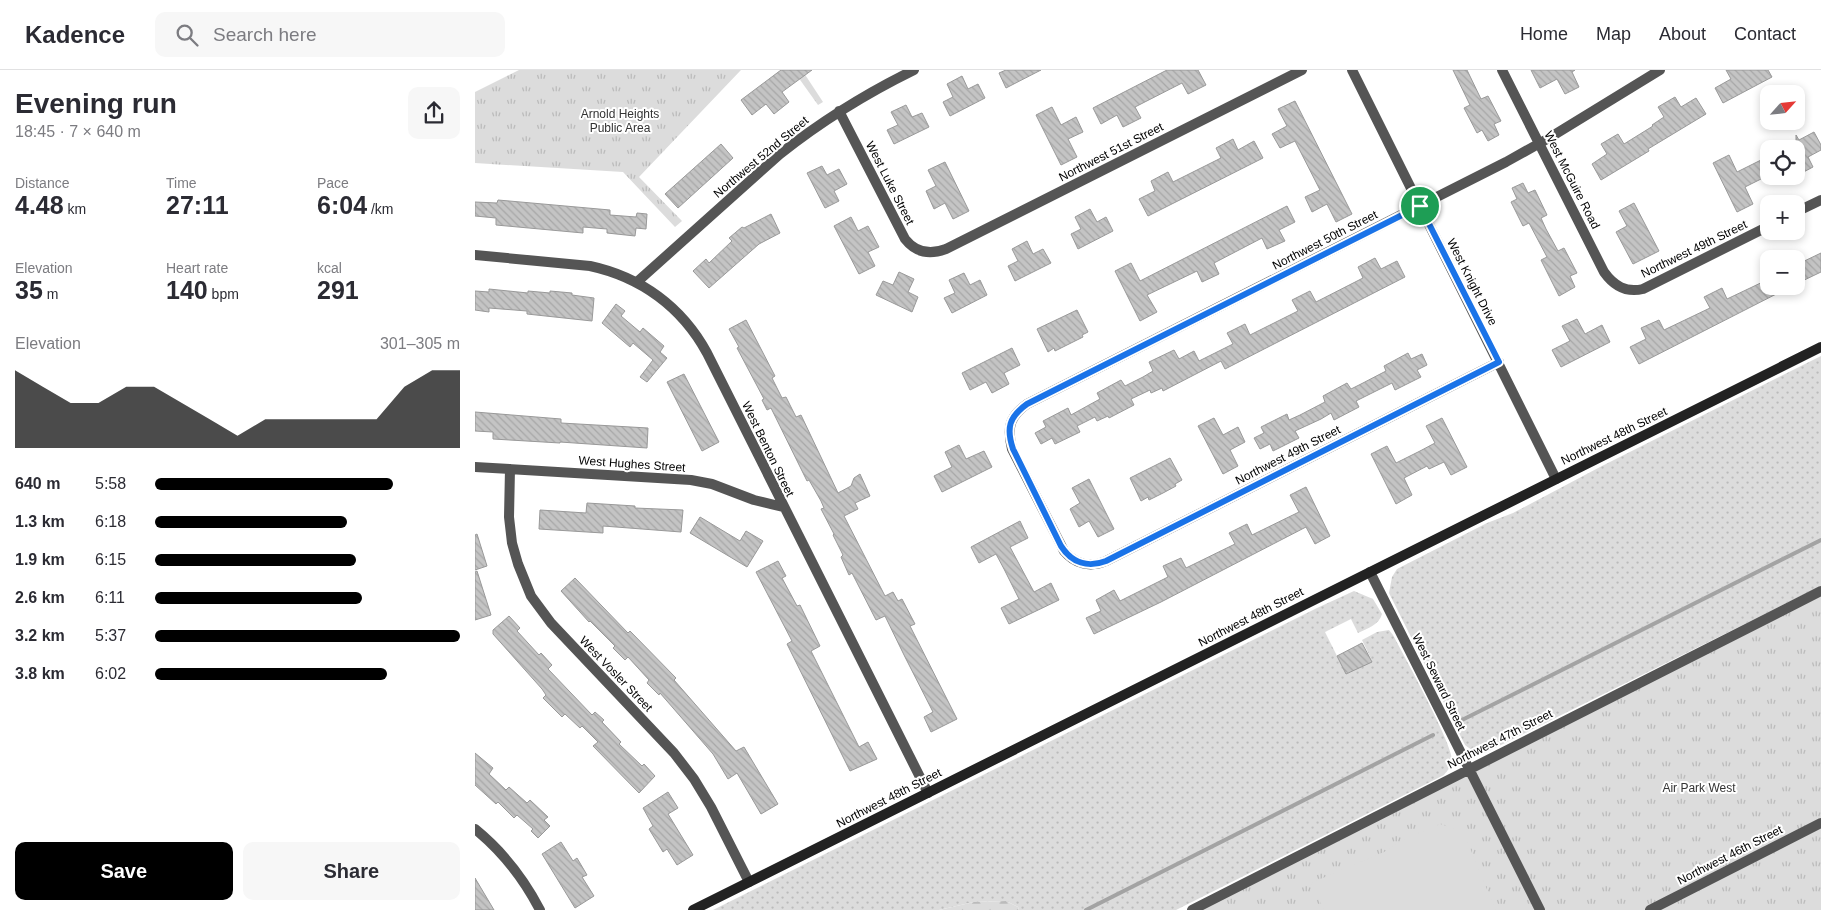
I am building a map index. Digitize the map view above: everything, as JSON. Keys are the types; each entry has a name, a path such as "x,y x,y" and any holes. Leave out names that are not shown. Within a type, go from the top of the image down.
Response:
{"main road":[{"name":"Northwest 48th Street","path":"693,910 1821,347"}],"street":[{"name":"Northwest 52nd Street","path":"637,282 780,154 839,111 914,70"},
{"name":"Northwest 51st Street","path":"930,253 946,249 1302,70"},
{"name":"West Knight Drive","path":"1352,70 1556,479"},
{"name":"West McGuire Road","path":"1502,70 1604,272 1615,285 1629,290"},
{"name":"Northwest 50th Street","path":"1087,564 1072,559 1061,546 1013,449 1009,434 1014,417 1019,410 1027,404 1539,144 1660,70"},
{"name":"West Luke Street","path":"839,111 905,239 913,248 930,253"},
{"path":"1805,208 1821,200"},
{"name":"Northwest 49th Street","path":"1629,290 1649,287 1760,231"},
{"name":"West Benton Street","path":"475,255 590,266 616,273 637,282 656,294 675,310 690,327 702,344 928,793"},
{"name":"Northwest 49th Street","path":"1087,564 1106,561 1499,362"},
{"name":"West Hughes Street","path":"475,467 691,480 712,484 754,500 783,507"},
{"name":"West Vosler Street","path":"511,469 509,517 512,543 531,596 551,624 674,753 694,779 711,807 749,882"},
{"name":"West Seward Street","path":"1370,572 1540,910"},
{"name":"Northwest 47th Street","path":"1191,910 1821,591"},
{"name":"Northwest 46th Street","path":"1649,910 1821,823"},
{"path":"475,829 503,856 519,876 540,910"}],"green space":[{"name":"Arnold Heights Public Area","path":"519,70 741,70 639,177 682,221 675,227 623,172 475,163 475,92"},
{"path":"793,70 802,70 823,102 818,105"},
{"path":"1821,356 1821,586 1485,753 1474,751 1465,745 1389,593 1392,577 1397,569 1487,523 1513,513"},
{"path":"1354,591 1373,599 1382,614 1376,624 1358,633 1351,619 1325,632 1346,674 1372,661 1362,640 1377,632 1389,630 1417,679 1437,720 1450,752 1452,761 1450,767 1444,775 1176,910 1019,910 1018,907 1006,901 974,902 939,910 713,910 1317,608"},
{"name":"Air Park West","path":"1821,591 1821,910 1192,910"},
{"path":"1440,824 1463,831 1496,910 1324,910 1311,883 1384,852 1402,840"},
{"path":"1006,901 1018,907 1019,910 939,910 974,902"}],"building":[{"path":"781,70 812,70 782,92 789,102 774,114 766,104 752,115 741,100"},
{"path":"1006,70 1041,70 1006,88 999,73"},
{"path":"1167,70 1198,70 1206,85 1188,94 1182,83 1135,107 1141,118 1123,127 1117,115 1101,124 1093,108"},
{"path":"1453,70 1467,70 1481,99 1488,96 1501,121 1494,124 1499,135 1488,141 1482,130 1477,133 1464,108 1470,105"},
{"path":"1531,70 1575,70 1572,72 1579,87 1565,94 1557,79 1540,88"},
{"path":"1726,70 1768,70 1772,77 1723,103 1715,88 1731,79"},
{"path":"962,76 968,89 978,84 985,98 950,116 943,102 953,97 947,84"},
{"path":"1675,97 1681,107 1696,98 1706,114 1601,180 1592,164 1607,154 1601,144 1618,134 1624,144 1653,126 1664,117 1658,107"},
{"path":"1295,101 1352,214 1336,222 1327,204 1312,212 1305,197 1320,190 1295,141 1280,148 1272,134 1287,126 1278,109"},
{"path":"906,105 912,117 922,113 929,127 894,144 887,130 898,125 891,112"},
{"path":"1052,107 1061,125 1076,117 1083,132 1068,139 1077,157 1061,165 1036,115"},
{"path":"1814,132 1821,145 1821,150 1808,157 1813,167 1805,171 1805,140 1799,140"},
{"path":"1233,139 1238,150 1254,141 1263,158 1148,216 1139,199 1155,191 1151,181 1168,172 1173,182 1221,158 1216,148"},
{"path":"721,144 733,158 678,208 665,194"},
{"path":"1729,155 1737,172 1760,160 1760,180 1745,187 1753,204 1737,212 1713,163"},
{"path":"945,162 969,211 953,219 945,203 934,209 926,191 936,186 928,170"},
{"path":"822,166 827,175 839,169 847,184 834,191 839,201 825,208 807,173"},
{"path":"1523,183 1528,193 1535,190 1547,215 1541,218 1546,229 1558,251 1564,248 1577,273 1570,276 1575,287 1559,296 1541,260 1547,257 1529,223 1523,226 1511,202 1517,199 1512,188"},
{"path":"498,200 610,210 610,215 636,217 637,213 647,214 646,229 636,228 635,236 607,233 607,229 583,227 583,233 496,225 496,218 475,216 475,202 497,203"},
{"path":"1634,203 1659,251 1633,264 1616,232 1627,226 1619,211"},
{"path":"1287,206 1295,222 1279,230 1285,241 1267,249 1262,238 1214,263 1219,274 1202,282 1197,271 1147,295 1157,312 1140,321 1115,271 1131,263 1140,281"},
{"path":"1090,209 1097,222 1106,217 1113,231 1078,249 1071,234 1081,229 1075,217"},
{"path":"771,214 780,233 759,244 709,288 693,271 706,259 709,263 732,241 729,238 742,227 744,228"},
{"path":"851,217 858,231 868,226 879,247 868,252 875,266 859,274 834,226"},
{"path":"1027,241 1033,254 1043,249 1051,263 1015,281 1008,266 1018,261 1012,249"},
{"path":"1821,253 1821,272 1805,280 1805,261"},
{"path":"1375,258 1381,269 1397,261 1405,277 1225,369 1221,361 1163,391 1162,388 1151,393 1150,390 1131,399 1134,405 1109,418 1108,416 1097,421 1095,417 1077,426 1080,432 1055,444 1052,438 1041,444 1035,433 1046,427 1043,421 1068,408 1071,415 1100,399 1097,393 1121,380 1125,386 1143,377 1153,371 1149,362 1174,350 1179,359 1194,351 1199,361 1233,344 1227,333 1245,324 1250,335 1298,311 1292,300 1310,291 1316,302 1363,278 1358,267"},
{"path":"899,272 914,279 908,292 918,297 912,312 876,295 883,281 893,285"},
{"path":"964,273 970,285 980,280 987,295 952,313 944,298 955,293 949,280"},
{"path":"1760,283 1760,295 1774,295 1639,364 1630,347 1646,339 1641,328 1659,320 1664,330 1710,308 1704,297 1722,288 1727,299"},
{"path":"489,289 528,293 528,291 550,293 550,291 594,298 592,321 527,314 527,311 489,308 489,312 475,310 475,291 489,292"},
{"path":"616,304 625,311 621,316 640,332 643,328 664,346 660,352 667,358 647,382 640,377 653,360 633,343 630,347 602,323"},
{"path":"1077,310 1088,332 1082,335 1083,337 1055,351 1054,348 1048,352 1037,329"},
{"path":"1577,319 1585,334 1602,325 1610,342 1561,367 1552,350 1570,341 1562,326"},
{"path":"746,320 775,376 772,378 782,398 786,397 796,417 801,415 838,493 851,486 854,478 860,474 870,496 855,503 858,509 844,516 885,596 893,592 898,601 902,599 915,624 910,626 957,719 931,732 924,717 933,712 885,616 876,620 852,573 849,575 841,557 843,555 821,509 824,508 821,501 809,480 807,481 771,408 767,410 762,400 764,399 737,348 739,347 729,329"},
{"path":"1012,348 1020,365 1004,373 1009,384 992,393 986,382 970,390 962,373"},
{"path":"1408,353 1411,359 1422,354 1427,365 1417,370 1421,377 1395,390 1392,383 1356,401 1359,407 1334,420 1331,413 1295,431 1299,438 1273,451 1270,444 1260,449 1254,438 1264,433 1261,427 1287,414 1289,420 1300,415 1325,402 1323,396 1347,383 1351,389 1361,384 1386,371 1384,366"},
{"path":"684,374 719,442 702,451 667,382"},
{"path":"475,412 561,419 561,423 648,428 647,448 493,439 493,432 475,431"},
{"path":"1214,418 1223,435 1238,427 1245,442 1230,450 1238,466 1223,474 1198,426"},
{"path":"1442,418 1467,467 1451,475 1444,462 1429,469 1427,466 1404,478 1412,495 1396,504 1371,454 1387,446 1396,463 1420,451 1435,443 1426,426"},
{"path":"959,445 966,459 984,451 992,467 942,492 934,476 952,467 945,452"},
{"path":"1170,458 1182,480 1175,484 1176,486 1163,493 1149,500 1148,497 1141,501 1130,478"},
{"path":"1089,479 1114,529 1098,537 1089,521 1079,527 1070,509 1080,503 1072,488"},
{"path":"1306,487 1330,536 1315,544 1306,527 1161,602 1094,634 1086,618 1101,611 1096,600 1114,590 1120,601 1168,577 1163,566 1181,558 1186,568 1235,544 1229,533 1247,524 1252,535 1299,512 1290,495"},
{"path":"587,503 683,510 681,532 603,526 603,533 539,529 540,510 586,513"},
{"path":"700,517 740,541 746,531 763,541 747,567 690,533"},
{"path":"1020,521 1028,538 1010,547 1034,592 1051,583 1059,600 1009,624 1001,608 1019,599 996,554 979,563 971,547"},
{"path":"477,534 487,566 475,570 475,535"},
{"path":"778,561 786,576 782,578 797,606 800,605 820,646 811,651 859,747 868,742 877,759 850,771 787,644 792,641 756,572"},
{"path":"477,571 491,615 475,620 475,572"},
{"path":"575,578 628,633 630,631 676,678 674,680 736,751 744,747 778,804 761,814 737,773 728,779 713,754 660,693 659,695 647,683 649,680 628,657 625,660 613,648 615,646 589,622 561,591"},
{"path":"509,616 520,628 517,631 539,655 541,653 552,665 548,669 592,715 595,712 604,720 602,722 621,742 619,744 642,766 644,764 655,776 639,793 593,746 598,742 582,726 580,728 565,714 562,717 543,698 546,695 542,689 493,634 493,630"},
{"path":"1362,643 1372,662 1346,674 1337,656"},
{"path":"475,753 493,768 489,774 506,790 509,787 527,803 530,800 548,817 544,820 550,826 538,838 531,831 533,829 517,815 514,818 498,802 496,804 475,785"},
{"path":"668,792 678,808 668,814 693,855 677,865 667,849 663,852 649,829 653,826 643,808"},
{"path":"561,842 573,861 577,858 587,875 582,877 594,896 575,908 542,854"},
{"path":"475,878 494,910 475,910"}],"waterway":[{"path":"1462,720 1821,540"},
{"path":"1086,910 1433,735"}],"route":[{"path":"1420,206 1499,362 1106,561 1095,564 1081,563 1072,559 1064,551 1013,449 1009,437 1010,424 1019,410 1027,404 1420,206"}]}
